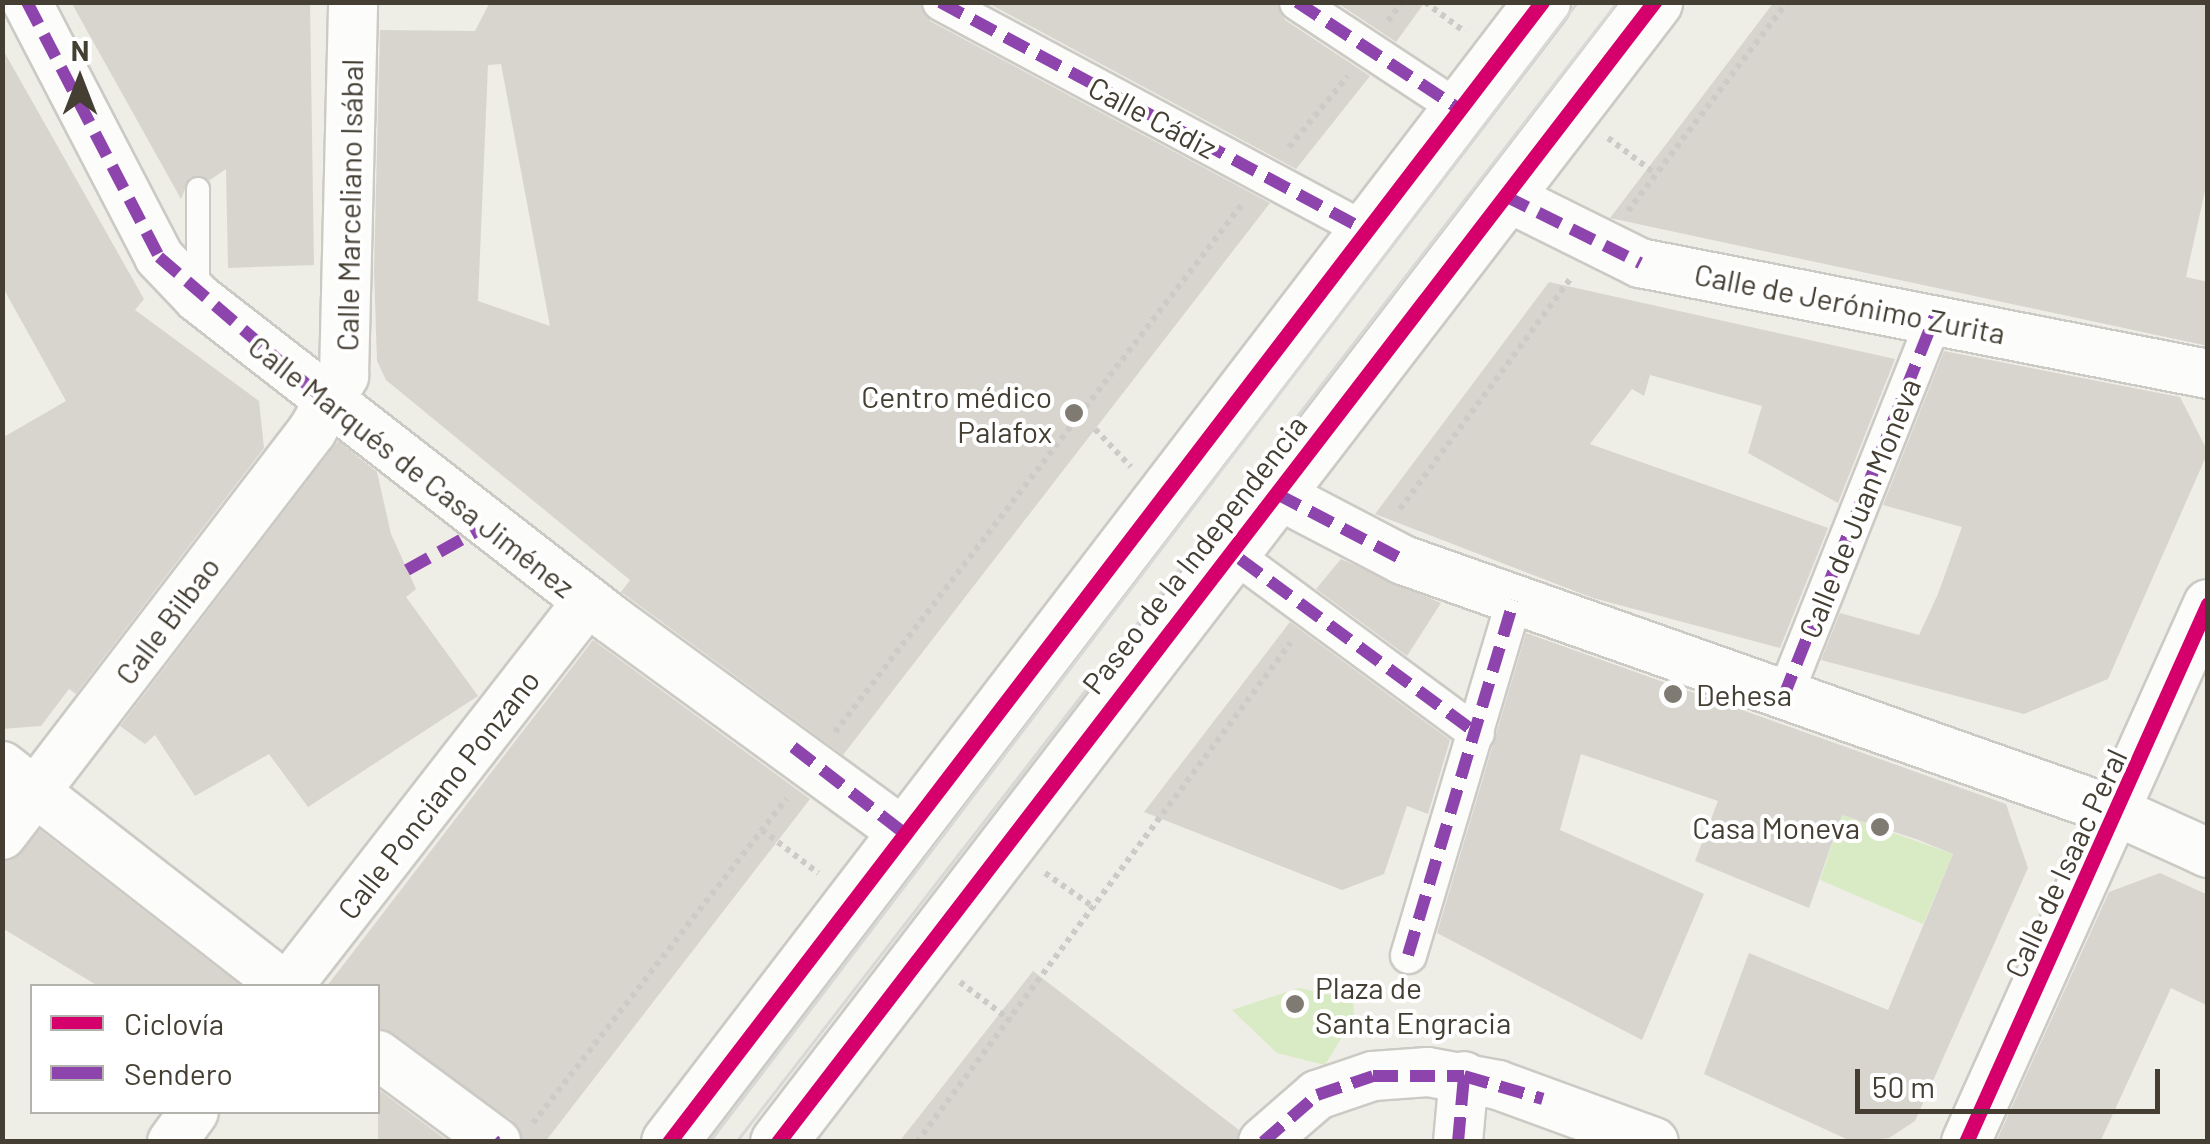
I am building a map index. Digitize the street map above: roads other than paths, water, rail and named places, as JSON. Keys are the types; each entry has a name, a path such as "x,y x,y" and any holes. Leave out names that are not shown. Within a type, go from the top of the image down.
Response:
{"street":[{"name":"Calle Marqués de Casa Jiménez","path":"27,2 159,256 198,298 588,601 904,833"},
{"name":"Calle Marceliano Isábal","path":"328,402 344,376 348,332 352,2"},
{"path":"1297,2 1459,109"},
{"name":"Paseo de la Independencia","path":"669,1142 1542,2"},
{"name":"Paseo de la Independencia","path":"778,1142 1654,2"},
{"name":"Calle Cádiz","path":"942,3 1366,230"},
{"name":"Calle de Jerónimo Zurita","path":"1505,196 1640,263 2208,374"},
{"name":"Calle de Juan Moneva","path":"1810,712 1934,318"},
{"name":"Calle Bilbao","path":"2,835 19,779 328,402"},
{"path":"1277,494 1404,560 1810,712 2120,813 2208,853"},
{"path":"1240,559 1476,733"},
{"path":"1408,955 1514,600"},
{"name":"Calle Ponciano Ponzano","path":"288,984 340,899 588,601"},
{"name":"Calle de Isaac Peral","path":"1966,1142 2120,813 2208,604"},
{"path":"19,779 284,984"},
{"path":"380,1056 507,1136"},
{"path":"1458,1142 1464,1076"},
{"path":"1262,1142 1293,1110 1347,1082 1464,1076 1543,1099 1654,1142"},
{"path":"172,1142 193,1114"}],"lane":[{"path":"198,189 198,298"}],"tram line":[{"path":"709,1142 1577,2"},
{"path":"736,1142 1617,2"}],"place":[{"name":"Centro médico Palafox","path":"1074,413"},
{"name":"Dehesa","path":"1673,694"},
{"name":"Casa Moneva","path":"1880,827"},
{"name":"Plaza de Santa Engracia","path":"1295,1004"}]}
